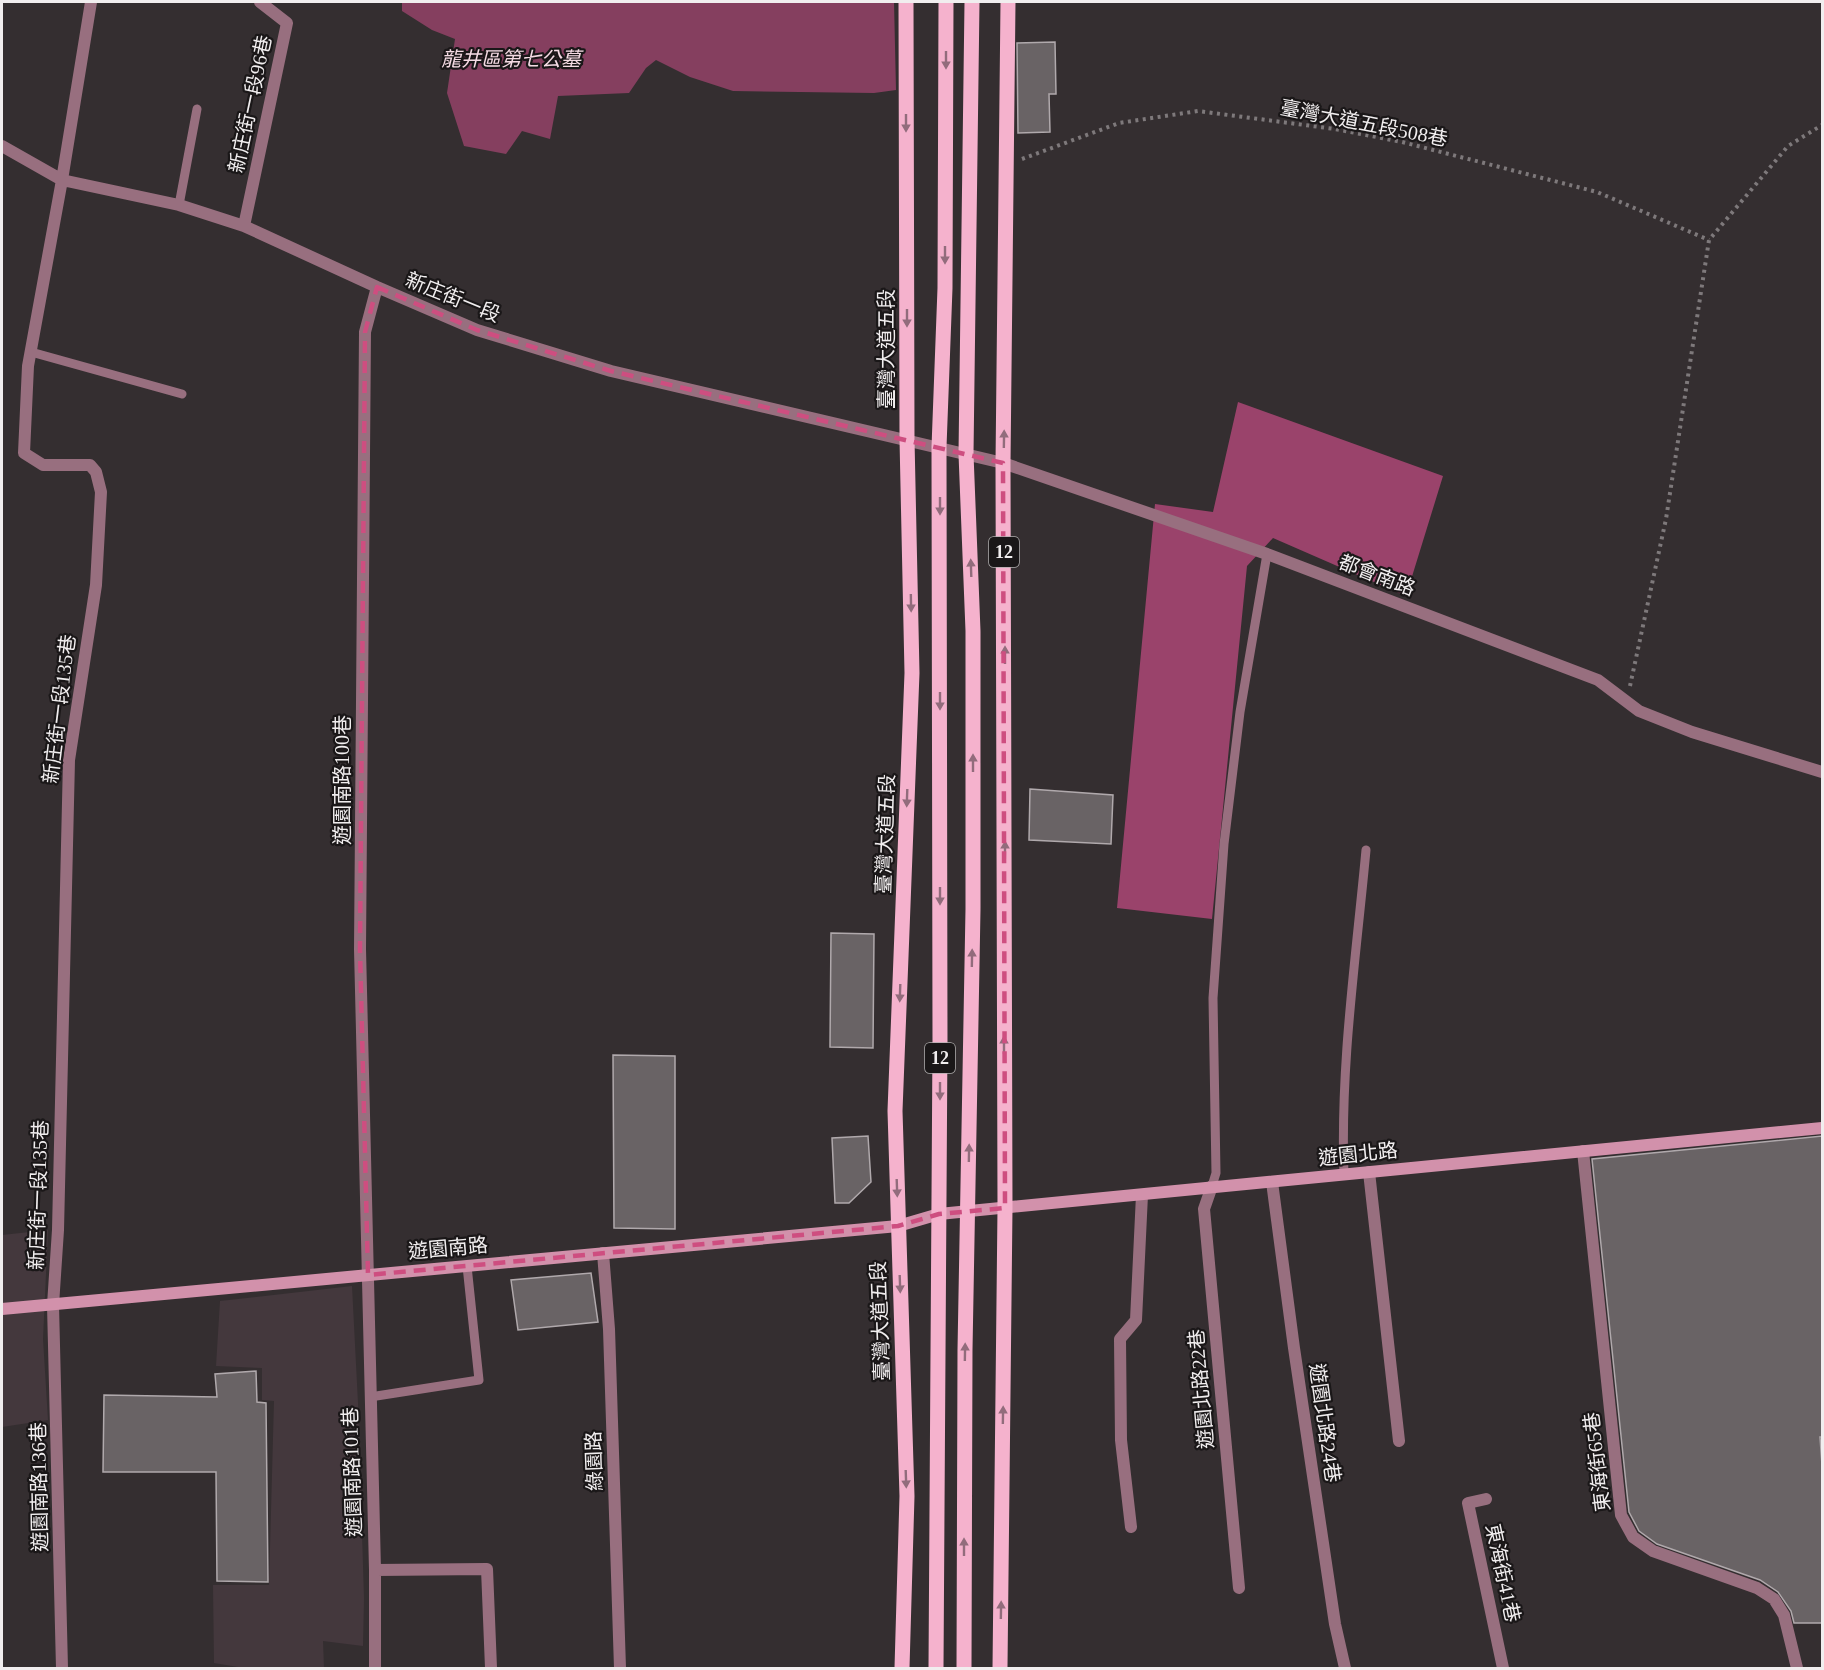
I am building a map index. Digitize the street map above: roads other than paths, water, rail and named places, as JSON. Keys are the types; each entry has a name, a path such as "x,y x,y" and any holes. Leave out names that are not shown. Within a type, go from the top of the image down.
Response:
{"main road":[{"name":"臺灣大道五段","path":"902,1668 907,1496 895,1111 912,673 907,440 906,2"},
{"name":"12","path":"936,1668 939,1214 939,447 945,288 946,2"},
{"name":"12","path":"964,1668 965,1350 973,898 973,677 966,454 972,2"},
{"name":"12","path":"1000,1668 1005,1208 1003,910 1006,800 1003,463 1008,2"}],"street":[{"name":"新庄街一段135巷","path":"53,1305 58,1230 69,760 96,585 100,492 96,472 90,465 43,465 24,453 27,377 91,2"},
{"name":"新庄街一段96巷","path":"244,226 287,23 260,2"},
{"name":"新庄街一段","path":"2,146 62,180 179,205 244,226 477,330 611,371 907,440"},
{"name":"遊園南路100巷","path":"368,1275 360,949 365,332 377,287"},
{"name":"都會南路","path":"907,440 1003,463 1267,554 1598,680 1639,711 1692,732 1822,772"},
{"name":"遊園北路","path":"898,1226 939,1214 1822,1128"},
{"name":"東海街65巷","path":"1583,1151 1621,1515 1633,1538 1653,1551 1757,1588 1774,1599 1784,1615 1797,1668"},
{"path":"1369,1172 1399,1441"},
{"name":"遊園北路24巷","path":"1272,1182 1335,1624 1345,1668"},
{"name":"遊園北路22巷","path":"1212,1186 1204,1209 1239,1588"},
{"path":"1131,1527 1121,1440 1120,1339 1136,1320 1142,1195"},
{"name":"遊園南路","path":"2,1310 898,1226"},
{"name":"綠園路","path":"603,1253 609,1329 620,1668"},
{"name":"遊園南路101巷","path":"368,1275 375,1668"},
{"name":"遊園南路136巷","path":"53,1305 62,1668"},
{"name":"東海街41巷","path":"1486,1499 1468,1503 1503,1668"},
{"path":"375,1570 487,1569 491,1668"}],"lane":[{"path":"179,205 197,109"},
{"path":"32,352 182,394"},
{"path":"1212,1186 1216,1173 1214,998 1224,844 1240,712 1267,554"},
{"path":"1344,1175 1343,1133 1347,1029 1366,850"},
{"path":"370,1397 479,1380 467,1266"}],"park label":[{"name":"龍井區第七公墓","path":"511,59"}]}
